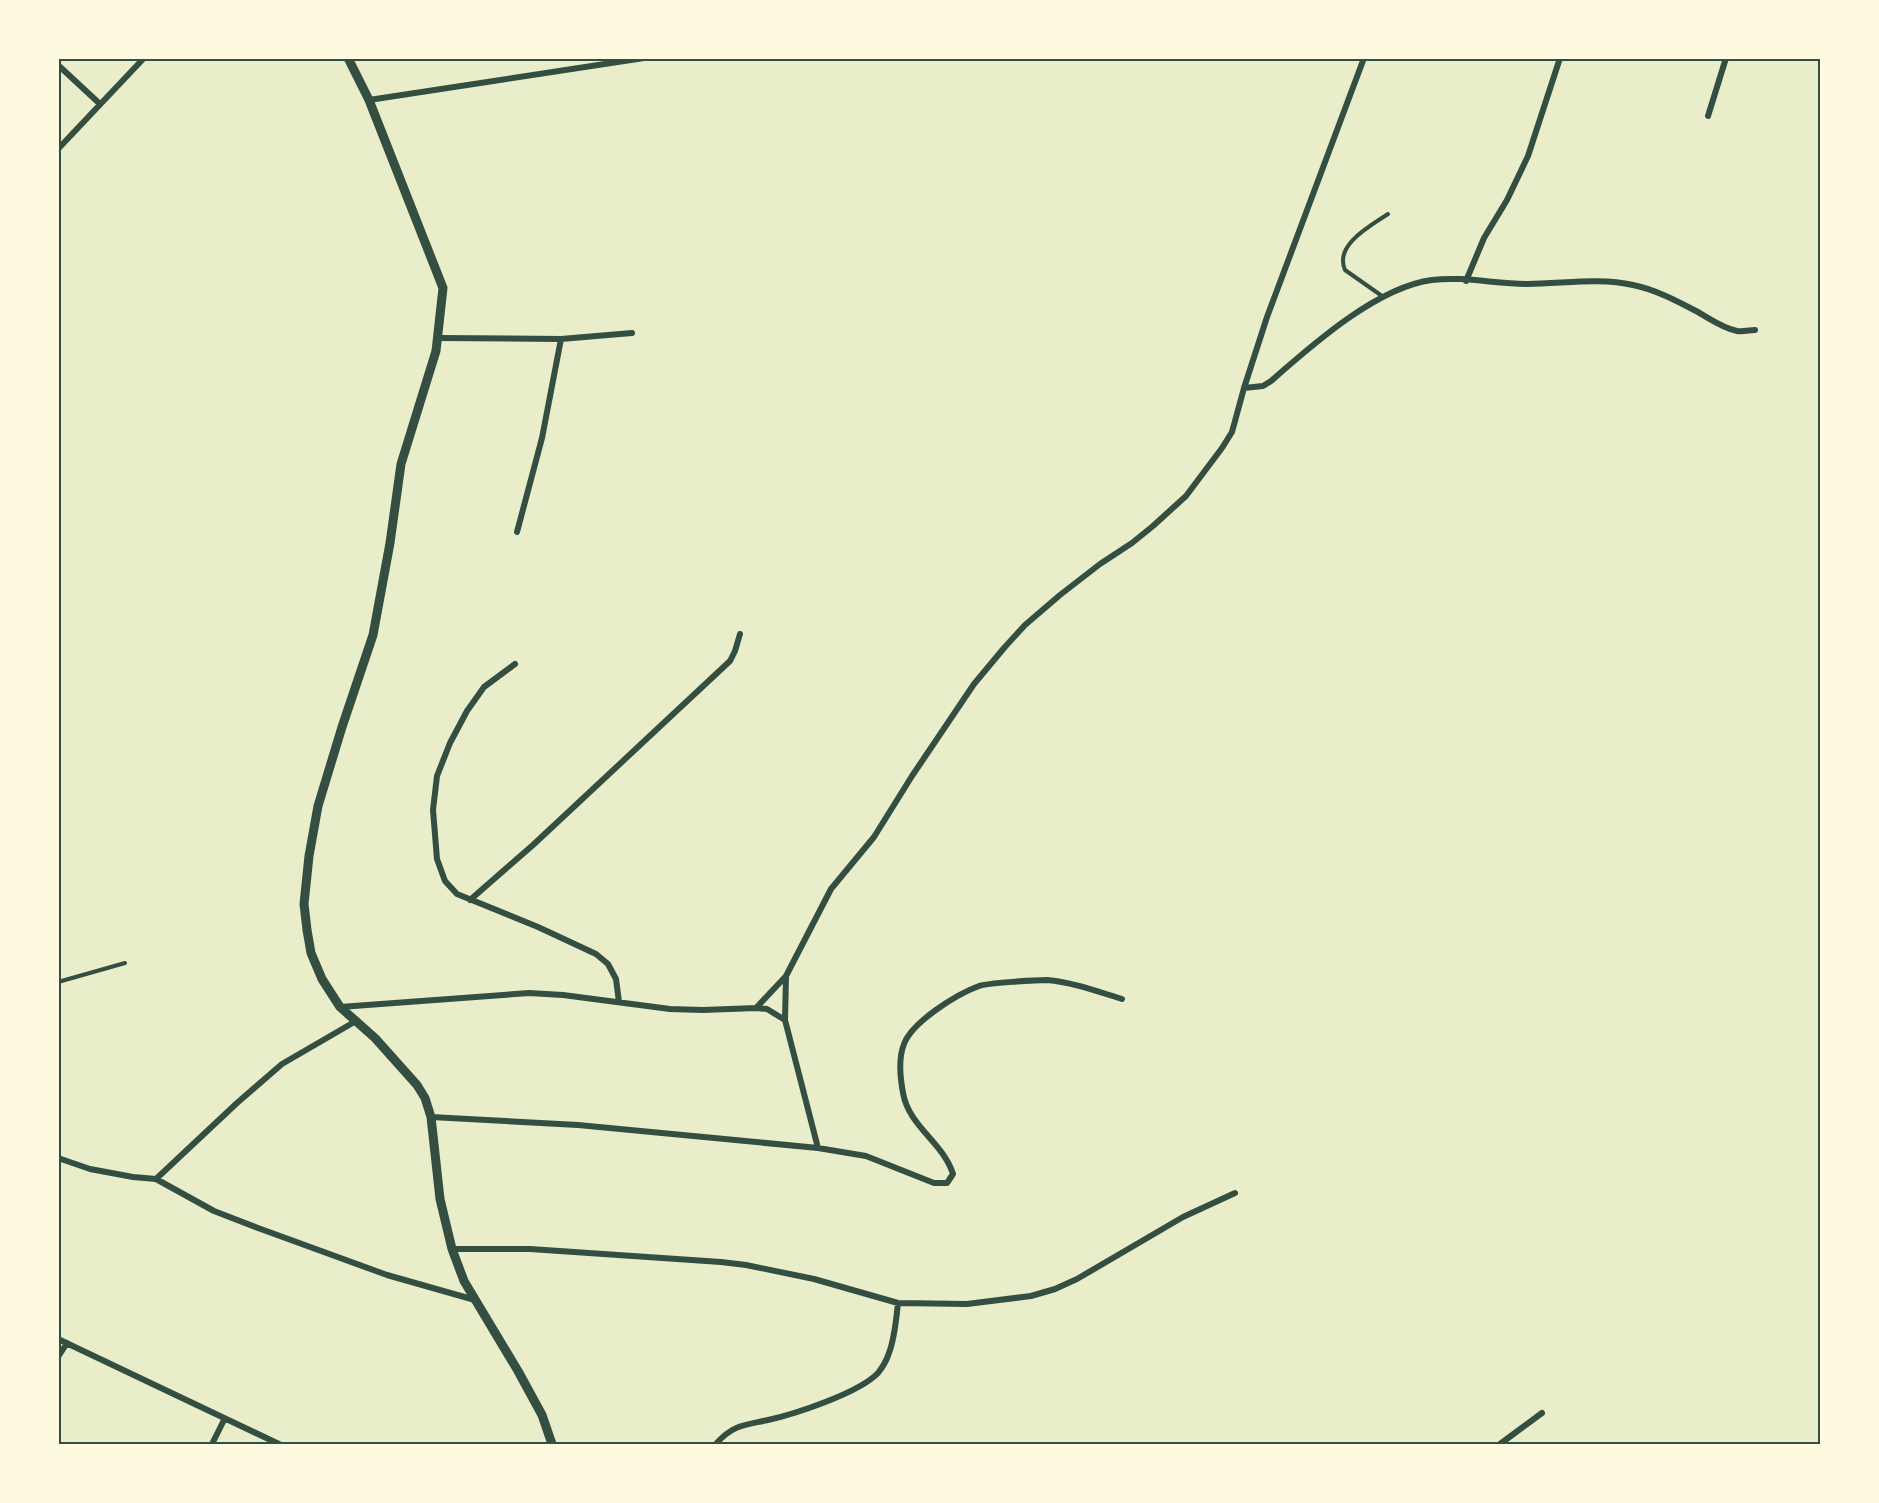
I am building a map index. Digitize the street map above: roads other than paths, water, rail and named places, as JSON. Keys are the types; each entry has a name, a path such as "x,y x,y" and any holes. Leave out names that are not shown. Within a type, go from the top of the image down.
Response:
{"street":[{"path":"58,149 144,58"},
{"path":"348,58 369,100 443,288 439,338 401,464 390,543 373,635 318,806 309,856 304,904 311,953 322,979 340,1007 375,1038 417,1085 429,1108 440,1198 452,1248 464,1281 528,1389 542,1415 552,1444"},
{"path":"369,100 644,58"},
{"path":"756,1008 786,976 831,889 874,837 974,684 1025,625 1100,564 1146,532 1186,495 1222,448 1232,432 1244,388 1307,207 1364,58"},
{"path":"1466,281 1485,237 1507,200 1528,156 1560,58"},
{"path":"1708,116 1725,58"},
{"path":"58,65 100,104"},
{"path":"1244,388 1263,386 1338,327 1382,296 1413,283 1451,279 1508,284 1583,282 1633,285 1694,310 1723,326 1739,331 1755,330"},
{"path":"439,338 561,339 632,333"},
{"path":"517,532 542,438 561,339"},
{"path":"470,900 730,661 740,634"},
{"path":"515,664 484,687 467,711 450,742 437,776 433,810 437,859 445,881 457,894 538,927 596,954 608,964 616,979 619,1002"},
{"path":"786,976 785,1020 818,1148"},
{"path":"431,1117 578,1125 818,1148 866,1156 934,1183 948,1183 953,1174 944,1153 911,1116 903,1096 900,1056 904,1041 918,1024 947,1003 980,985 1048,980 1122,999"},
{"path":"340,1007 529,993 670,1009 767,1009 785,1020"},
{"path":"156,1179 282,1064 356,1021"},
{"path":"58,1158 90,1169 156,1179 214,1211 258,1228 387,1275 475,1300"},
{"path":"452,1248 530,1249 746,1265 814,1279 898,1303 967,1304 1031,1296 1055,1290 1183,1217 1235,1192"},
{"path":"716,1444 724,1434 743,1424 770,1420 814,1405 864,1383 878,1372 889,1355 898,1303"},
{"path":"58,1339 224,1420 279,1444"},
{"path":"58,1358 67,1343"},
{"path":"1500,1444 1542,1413"},
{"path":"212,1444 224,1420"}],"lane":[{"path":"1382,296 1345,270 1342,257 1346,247 1371,225 1388,214"},
{"path":"58,982 125,963"}]}
